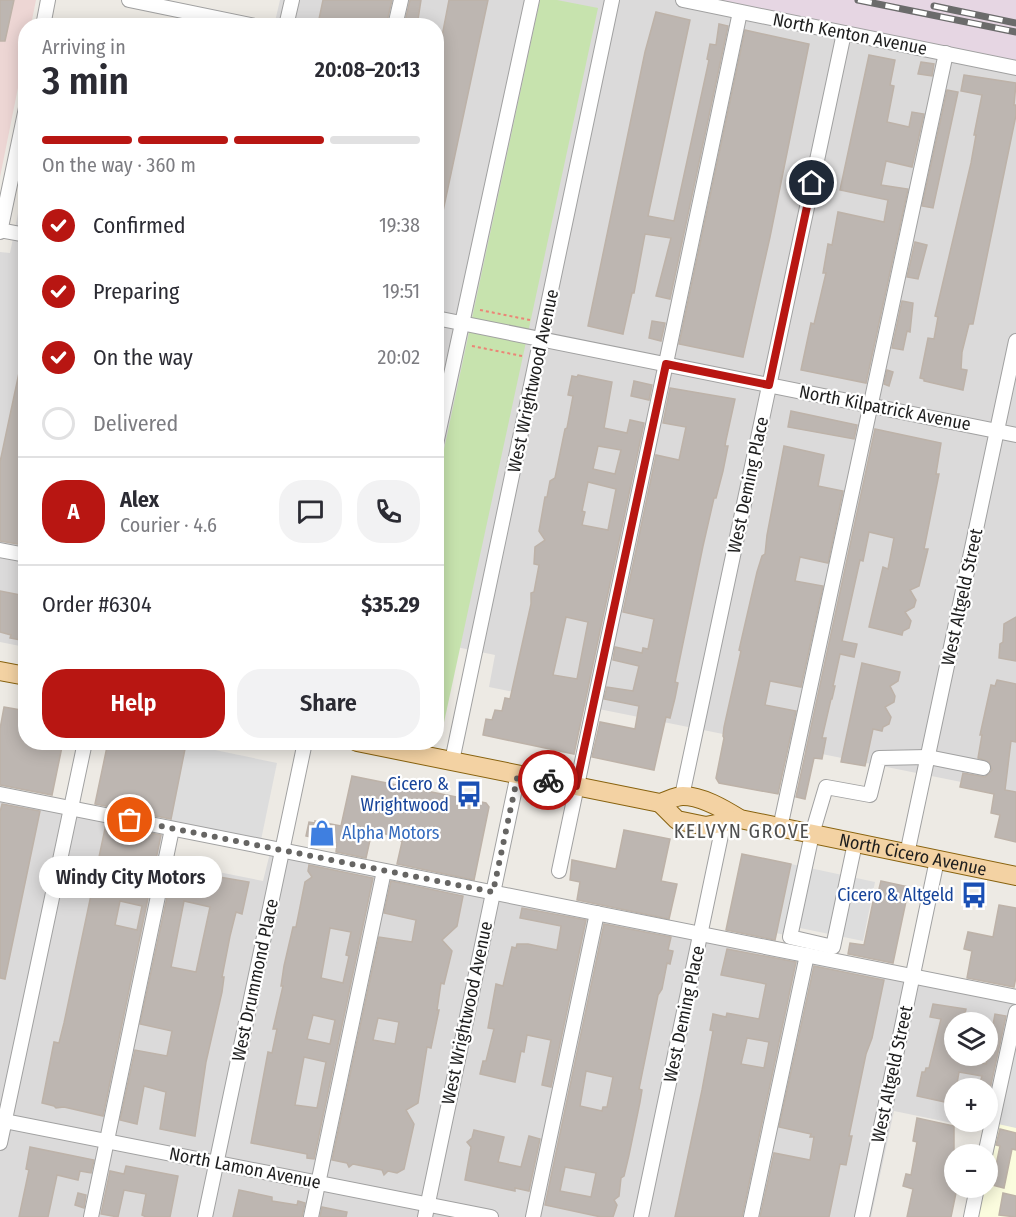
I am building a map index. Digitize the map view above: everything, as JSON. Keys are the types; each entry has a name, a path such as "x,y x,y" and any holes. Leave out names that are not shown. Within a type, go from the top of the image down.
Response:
{"main road":[{"path":"0,671 18,674"},
{"name":"North Cicero Avenue","path":"400,750 660,803 682,796 698,800 730,817 1016,876"},
{"name":"North Cicero Avenue","path":"660,803 678,820 706,826 730,817"}],"street":[{"path":"45,18 48,0"},
{"path":"129,0 216,18"},
{"path":"288,18 292,0"},
{"path":"397,18 401,0"},
{"path":"444,407 531,0"},
{"name":"West Wrightwood Avenue","path":"452,761 612,0"},
{"name":"North Kenton Avenue","path":"683,0 1016,68"},
{"path":"559,871 740,12"},
{"name":"West Deming Place","path":"682,796 844,33"},
{"path":"780,828 946,53"},
{"path":"18,151 0,231 18,234"},
{"name":"North Kilpatrick Avenue","path":"444,320 1016,435"},
{"name":"West Altgeld Street","path":"908,854 1016,341"},
{"path":"0,550 18,553"},
{"path":"0,1143 2,1120 83,750"},
{"name":"West Drummond Place","path":"205,1217 303,750"},
{"path":"855,843 833,947 790,937 812,834 826,787 870,795 879,758 928,757 982,768"},
{"name":"West Wrightwood Avenue","path":"426,1211 518,774"},
{"path":"0,794 1016,997"},
{"name":"West Deming Place","path":"641,1217 701,934 730,817"},
{"path":"91,1217 172,829"},
{"name":"West Altgeld Street","path":"862,1217 937,860"},
{"path":"311,1217 384,871"},
{"path":"533,1217 597,913"},
{"path":"751,1217 807,955"},
{"path":"987,1144 1016,1012"},
{"name":"North Lamon Avenue","path":"2,1120 318,1183 426,1211 491,1217"},
{"path":"971,1217 976,1198"}],"path":[{"path":"474,309 534,320"},
{"path":"466,345 526,357"}],"shaded area":[{"path":"0,0 36,0 32,18 18,18 18,88 0,177"},
{"path":"280,0 713,0 1016,62 1016,793 489,687 495,655 444,644 444,18 276,18"},
{"path":"713,0 1016,0 1016,62"},
{"path":"18,214 18,646 0,642 0,252 10,253"},
{"path":"185,750 215,750 277,763 261,840 170,821"},
{"path":"0,789 175,826 173,863 263,881 273,841 1016,992 1016,1040 998,1123 998,1078 944,1078 944,1121 894,1111 871,1217 0,1217"},
{"path":"791,864 875,882 863,941 800,928 798,938 776,933"},
{"path":"1016,1040 1016,1217 978,1217 982,1198 998,1198 998,1144 994,1144"},
{"path":"1016,1040 1016,1128 998,1124"}],"green space":[{"path":"540,0 557,0 598,8 444,722 444,449"}],"building":[{"path":"0,0 14,0 5,41 0,41"},
{"path":"323,0 392,0 388,18 319,18"},
{"path":"410,0 421,0 418,18 406,18"},
{"path":"449,0 488,0 444,207 444,26"},
{"path":"656,12 690,20 648,216 674,221 709,60 707,59 710,44 716,45 719,24 728,26 670,299 656,296 671,238 645,234 634,293 632,293 623,334 588,326 645,52"},
{"path":"745,30 809,44 743,357 679,344"},
{"path":"869,55 895,60 890,85 894,86 887,122 909,127 912,112 924,114 912,167 886,161 881,185 908,189 866,383 801,370 811,323 814,324 826,273 823,273 828,244 832,245 838,212 884,222 888,200 840,190"},
{"path":"921,62 934,64 932,76 918,74"},
{"path":"964,75 1016,83 1014,105 1016,105 1016,115 973,324 969,324 962,352 961,369 967,370 963,390 924,381 920,378 928,338 934,339 938,317 935,316 971,163 982,95 961,91"},
{"path":"947,90 958,92 933,208 922,206"},
{"path":"915,242 927,245 918,279 907,277"},
{"path":"902,301 913,303 910,332 907,331 903,350 892,348"},
{"path":"652,321 665,323 661,341 649,338"},
{"path":"887,370 893,372 889,386 884,384"},
{"path":"578,375 612,382 604,428 627,433 630,420 644,423 574,754 483,735 486,719 492,720 495,710 502,711 505,698 510,699 531,604 531,593 534,592 539,565 534,564 535,547 545,540 539,531 545,497 547,497 550,481 555,478 567,428 573,396 568,395 572,376 577,377","holes":["598,446 621,450 615,474 593,469","588,482 616,489 608,530 582,525 585,512 582,511","566,617 588,622 577,679 553,675"]},
{"path":"18,377 18,544 0,541 0,462"},
{"path":"634,381 652,385 649,400 631,396"},
{"path":"670,388 735,399 725,446 728,446 723,471 703,546 675,682 678,683 675,698 670,718 666,717 654,770 592,757 600,722 635,729 639,706 604,699 607,687 633,691 639,666 613,660 615,647 642,653 643,648 648,649 654,619 623,612 656,455 679,460 686,427 663,423"},
{"path":"791,411 857,425 854,439 788,427"},
{"path":"875,429 941,443 936,474 939,474 924,549 928,549 919,586 910,590 916,600 914,607 905,612 911,621 909,628 903,631 902,635 869,627 883,567 888,569 894,538 869,532 863,561 860,560 842,641 857,644 854,657 840,654 833,686 835,686 822,738 826,738 822,759 814,758 805,799 796,797"},
{"path":"784,446 824,455 818,486 843,491 828,563 800,557 795,581 823,586 801,687 770,681 765,705 796,711 778,794 719,783 716,778 724,727 741,651 739,650 757,572 762,556 765,554"},
{"path":"0,591 18,594 18,640 0,632"},
{"path":"1016,617 1016,661 999,658 1004,624"},
{"path":"862,663 900,672 898,681 890,686 895,696 894,702 885,707 891,717 889,724 883,727 882,731 873,729 865,766 841,762"},
{"path":"997,680 1016,684 1016,742 1011,741 1005,790 1016,792 1016,842 995,837 1000,815 991,813 994,794 960,787 963,773 985,777 992,770 989,762 978,758 982,735 980,735 991,685 995,686"},
{"path":"4,707 18,710 18,750 61,750 52,795 0,785 0,729"},
{"path":"106,750 185,750 171,819 95,804"},
{"path":"352,776 486,803 489,807 474,880 397,864 402,842 395,836 372,831 366,858 336,852 337,843 306,836 309,822 341,826"},
{"path":"2,804 40,811 5,979 0,978 0,812"},
{"path":"106,824 161,835 103,1116 64,1107 56,1108 42,1103 54,1042 59,1043","holes":["120,901 142,906 137,930 115,925"]},
{"path":"624,830 670,839 661,881 677,884 669,919 577,900 580,882 570,880 572,860 616,869"},
{"path":"742,854 791,864 775,940 726,930"},
{"path":"309,865 373,878 314,1159 307,1158 307,1154 251,1143 268,1052 272,1053 277,1029 273,1029 283,986 281,986 284,966 293,927 296,927 305,882 312,877 308,871","holes":["330,928 351,932 343,983 321,978","313,1015 335,1020 330,1044 307,1039","304,1057 326,1062 317,1108 295,1105"]},
{"path":"173,869 249,882 242,914 236,912 230,936 222,977 224,977 222,992 206,1062 195,1136 160,1129 166,1092 144,1086 137,1124 120,1120 135,1050 167,1056 172,1031 140,1024","holes":["184,901 210,907 196,972 171,967"]},
{"path":"391,881 463,896 457,926 442,940 452,951 444,984 441,983 437,1010 439,1010 431,1048 427,1047 418,1103 406,1110 414,1124 404,1169 397,1173 388,1171 384,1175 382,1170 353,1164 349,1167 347,1163 332,1160 379,937 412,942 416,920 384,913","holes":["378,1018 399,1022 395,1044 373,1040"]},
{"path":"881,881 909,887 893,963 848,954 850,943 864,945 874,897 877,897"},
{"path":"999,905 1016,908 1014,987 967,978 972,951 964,949 968,932 993,937"},
{"path":"522,908 586,920 551,1087 542,1085 551,1040 527,1035 524,1052 521,1051 515,1082 480,1074 483,1061 486,1061 494,1029 488,1028 496,984 503,986 512,947 516,948 517,944 528,944 557,950 561,926 520,918"},
{"path":"604,924 671,937 668,950 673,951 670,964 667,963 662,989 658,995 639,1089 642,1090 640,1102 624,1176 621,1178 619,1196 614,1200 617,1205 613,1217 601,1217 545,1205","holes":["586,1071 613,1077 607,1107 603,1107 602,1111 580,1106","565,1167 596,1173 591,1197 560,1191"]},
{"path":"727,949 796,962 742,1217 675,1217 702,1090 713,1031 710,1030 713,1014 726,1017 727,1013 759,1019 766,984 721,975","holes":["747,1038 769,1042 764,1068 741,1064"]},
{"path":"814,966 884,980 849,1136 852,1136 846,1165 840,1164 829,1217 760,1217 774,1153 810,1160 814,1137 810,1137 811,1134 779,1127"},
{"path":"933,1004 966,1009 965,1012 944,1012 944,1066 995,1066 992,1078 981,1078 982,1076 959,1072 958,1078 944,1078 944,1102 917,1096 922,1072 929,1068 941,1019 930,1017"},
{"path":"998,1015 1006,1016 998,1052"},
{"path":"917,1118 944,1124 944,1132 954,1132 954,1144 944,1144 944,1198 955,1198 951,1217 907,1217 913,1189 903,1186 906,1174 911,1175 917,1142 913,1141"},
{"path":"1000,1129 1016,1133 1016,1150 1012,1149 1004,1188 998,1186 1000,1146 996,1144"},
{"path":"474,1130 504,1137 498,1162 521,1167 529,1136 540,1139 529,1191 515,1188 515,1191 465,1180 471,1147 467,1142 472,1138"},
{"path":"30,1147 94,1160 91,1173 80,1171 78,1180 57,1175 48,1217 19,1217 29,1170 26,1169"},
{"path":"126,1166 178,1176 170,1217 142,1215 146,1194 124,1190 118,1217 101,1214 110,1171 124,1174"},
{"path":"239,1190 272,1197 272,1201 297,1205 298,1201 305,1203 302,1217 233,1217"},
{"path":"78,1193 86,1195 84,1208 75,1205"},
{"path":"1003,1193 1016,1196 1016,1217 999,1215"},
{"path":"322,1207 347,1212 346,1217 320,1217"}],"railway":[{"path":"858,0 1016,32"},
{"path":"934,6 1016,23"}],"way so far":[{"path":"130,820 493,892 518,774 548,780"}],"place":[{"name":"Cicero & Wrightwood","path":"469,794"},
{"name":"Windy City Motors","path":"130,820"},
{"name":"Alpha Motors","path":"322,833"},
{"name":"Cicero & Altgeld","path":"974,895"}],"district":[{"name":"KELVYN GROVE","path":"742,831"}],"route":[{"path":"548,780 576,786 666,364 769,385 812,183"}]}
